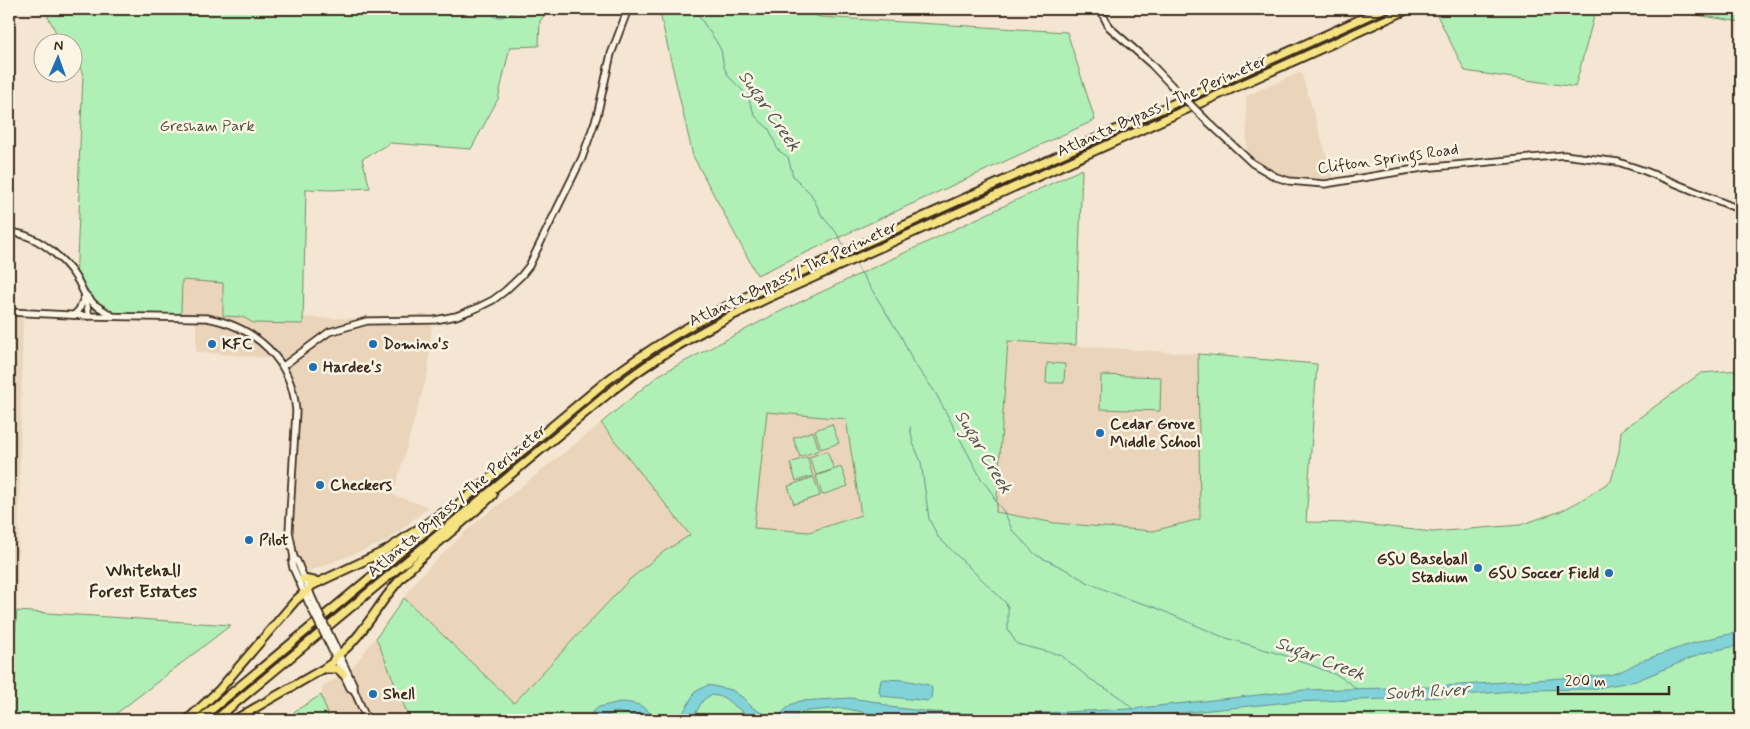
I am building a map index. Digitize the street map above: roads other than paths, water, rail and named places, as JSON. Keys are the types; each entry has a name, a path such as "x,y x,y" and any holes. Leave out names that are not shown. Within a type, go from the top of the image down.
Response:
{"highway":[{"name":"Atlanta Bypass / The Perimeter","path":"199,720 604,383 637,358 704,317 1384,9"},
{"name":"Atlanta Bypass / The Perimeter","path":"215,720 627,379 658,357 703,330 893,241 1410,9"},
{"path":"234,720 323,670 332,663 337,656 349,647 388,593 405,574 486,502 532,457"},
{"path":"187,720 219,690 299,597 311,586 384,551 473,492"},
{"path":"303,579 319,582"},
{"path":"323,670 334,668 343,674"}],"street":[{"path":"283,366 329,332 367,321 435,320 456,316 493,300 521,276 529,266 582,158 597,116 611,54 628,9"},
{"name":"Clifton Springs Road","path":"1100,9 1109,27 1151,64 1206,120 1252,163 1276,177 1289,181 1325,184 1422,168 1564,155 1592,157 1627,165 1741,210"},
{"path":"9,232 17,232 49,248 68,266 84,293 96,306 114,317"},
{"path":"73,315 82,306 84,293"},
{"path":"84,293 89,316"},
{"path":"9,312 114,317 207,318 221,321 259,341 283,366 292,388 296,411 289,531 294,558 306,592"},
{"path":"294,558 293,568 333,647 343,674 350,688 354,690"},
{"path":"337,656 354,686 366,720"}],"water":[{"name":"South River","path":"1741,632 1741,645 1703,653 1636,681 1591,689 1526,690 1425,698 1289,702 1161,715 1114,718 1055,717 1029,720 931,720 878,715 842,708 808,711 800,713 792,720 753,720 723,697 711,695 702,703 691,720 674,720 682,715 695,692 708,685 732,690 753,708 767,716 774,717 781,714 790,705 800,701 851,698 877,702 890,707 930,712 998,715 1130,709 1304,690 1432,687 1608,675 1618,673 1639,662 1680,648 1716,637"},
{"path":"881,680 904,680 929,685 932,688 931,699 929,701 881,696 879,691"},
{"path":"620,702 631,703 644,708 655,720 642,720 636,716 616,712 601,720 583,720 599,707"}],"waterway":[{"name":"Sugar Creek","path":"484,9 495,17 502,17 515,12 551,12 554,9"},
{"name":"Sugar Creek","path":"694,9 721,50 724,67 729,77 747,95 755,116 769,129 778,150 788,157 793,176 811,194 822,216 836,232 846,249"},
{"name":"Sugar Creek","path":"855,263 902,338 913,362 935,392 982,480 1005,513 1012,530 1036,555 1087,582 1122,597 1154,607 1223,637 1293,658 1339,676 1356,689"},
{"path":"910,427 913,443 921,462 929,519 938,537 1005,602 1008,607 1008,630 1017,644 1061,655 1090,679 1118,696 1133,709"}],"place":[{"name":"KFC","path":"212,344"},
{"name":"Domino's","path":"373,344"},
{"name":"Hardee's","path":"313,367"},
{"name":"Cedar Grove Middle School","path":"1100,433"},
{"name":"Checkers","path":"320,485"},
{"name":"Pilot","path":"249,540"},
{"name":"GSU Baseball Stadium","path":"1478,568"},
{"name":"GSU Soccer Field","path":"1609,573"},
{"name":"Shell","path":"373,694"}],"district":[{"name":"Whitehall Forest Estates","path":"143,581"}],"park label":[{"name":"Gresham Park","path":"207,126"}]}
